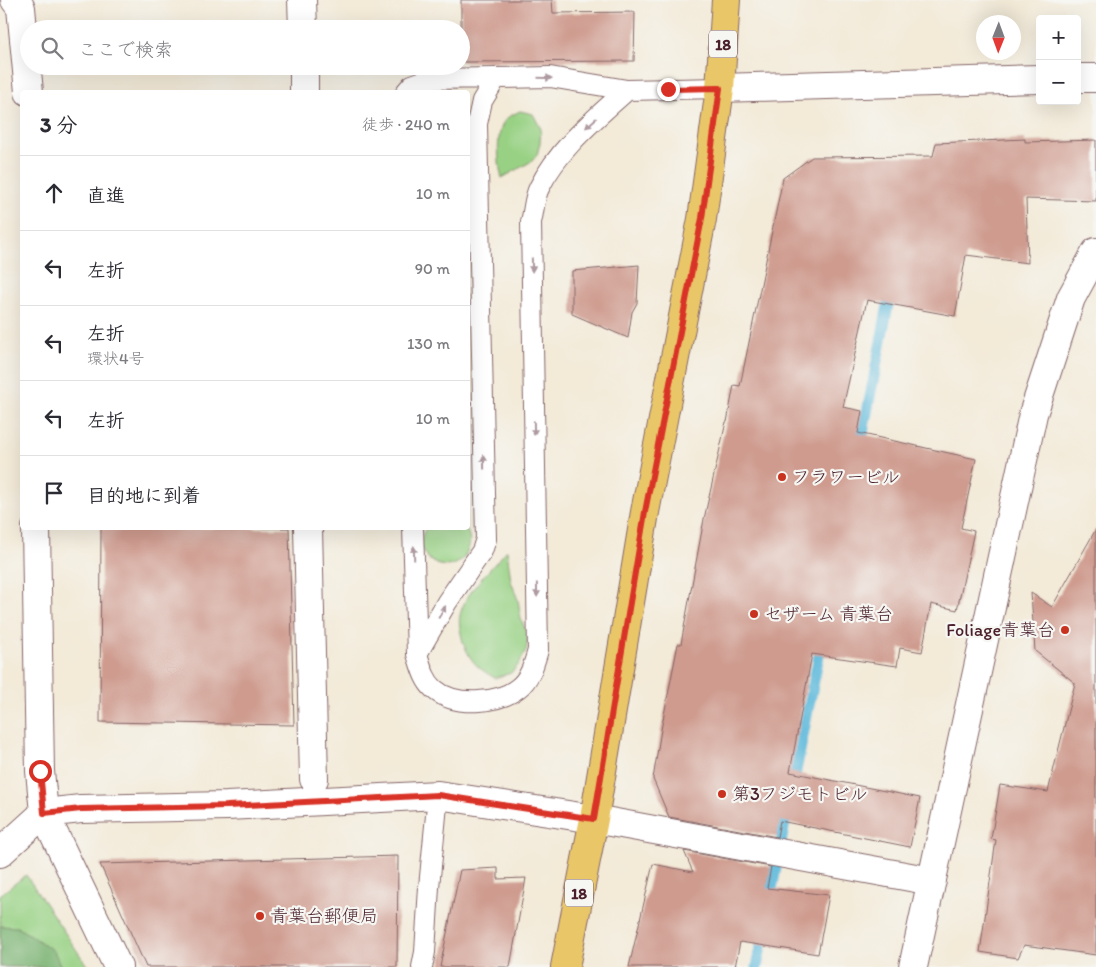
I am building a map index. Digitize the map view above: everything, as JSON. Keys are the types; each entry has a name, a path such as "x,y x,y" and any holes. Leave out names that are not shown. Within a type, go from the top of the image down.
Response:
{"main road":[{"name":"18","path":"565,967 594,819 645,512 702,218 720,88 726,0"}],"street":[{"path":"15,0 20,8 21,20"},
{"path":"302,0 303,20"},
{"path":"27,75 29,90"},
{"path":"304,75 304,90"},
{"path":"1081,78 1096,78"},
{"path":"720,88 1036,79"},
{"path":"913,967 1033,414 1071,298 1096,252"},
{"path":"36,530 40,771 44,813 118,967"},
{"path":"308,530 314,778"},
{"path":"0,853 44,813 81,809 227,806 438,795 594,819 932,881"}],"lane":[{"path":"408,90 412,85 428,79 550,77 627,90 720,88"},
{"path":"418,654 447,602 482,551 486,539 478,124 482,101 496,78"},
{"path":"413,530 418,654 423,674 434,689 451,698 476,702 500,698 520,687 532,671 538,650 531,222 538,190 558,158 585,128 627,90"},
{"path":"422,967 425,952 438,795"}],"green space":[{"path":"520,111 533,114 541,129 537,155 532,161 502,178 499,164 500,132 506,119"},
{"path":"425,530 467,530 470,544 462,560 453,565 444,566 435,563 427,557 422,549 422,539"},
{"path":"507,550 511,581 518,600 521,619 528,636 526,651 519,664 511,673 495,678 483,671 468,654 462,639 459,618 463,606 473,589"},
{"path":"26,875 88,967 0,967 0,895"},
{"path":"0,926 17,927 54,951 61,967 0,967"}],"building":[{"path":"461,0 552,0 553,13 635,12 634,61 470,62 470,20 461,20"},
{"path":"1025,139 1025,142 1096,140 1096,201 1026,199 1028,263 966,255 955,316 867,300 843,407 862,411 858,433 976,459 961,528 974,531 957,610 931,604 922,652 900,648 897,666 812,654 790,772 920,798 910,847 780,821 777,837 669,817 653,779 661,730 678,644 681,644 704,519 734,385 740,386 783,178 812,157 933,156 936,143"},
{"path":"639,265 637,303 632,312 628,338 572,314 572,271"},
{"path":"1096,529 1096,955 1024,945 1018,958 980,952 996,840 991,839 1000,785 1048,792 1075,683 1035,651 1031,593 1052,607"},
{"path":"101,530 289,530 294,725 100,722"},
{"path":"684,851 771,867 767,888 829,895 818,954 740,942 735,967 629,967 653,864 693,872"},
{"name":"青葉台郵便局","path":"398,856 397,967 146,967 100,864"},
{"path":"498,868 498,879 526,878 510,967 440,967 460,870"}],"waterway":[{"path":"860,448 891,290"},
{"path":"793,786 822,640"},
{"path":"769,904 788,807"},
{"path":"757,967 764,932"}],"place":[{"name":"フラワービル","path":"782,477"},
{"name":"セザーム 青葉台","path":"754,614"},
{"name":"Foliage青葉台","path":"1065,630"},
{"name":"第3フジモトビル","path":"722,794"},
{"name":"青葉台郵便局","path":"260,916"}],"route":[{"path":"40,771 44,813 81,809 227,806 438,795 594,819 645,512 702,218 720,88 668,89"}]}
